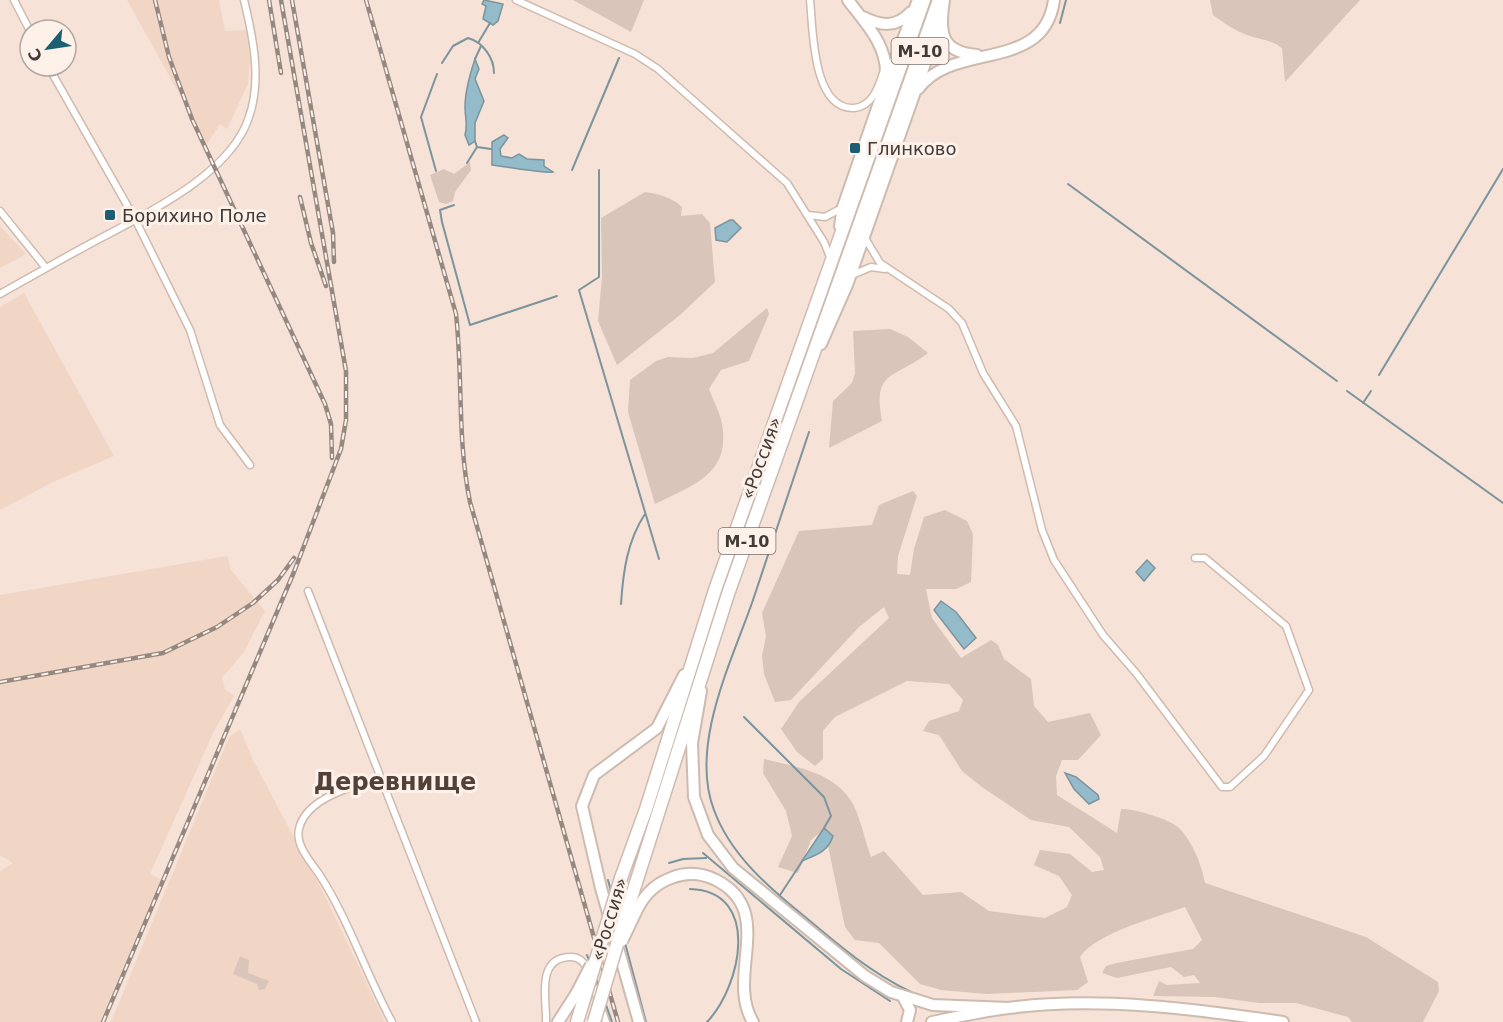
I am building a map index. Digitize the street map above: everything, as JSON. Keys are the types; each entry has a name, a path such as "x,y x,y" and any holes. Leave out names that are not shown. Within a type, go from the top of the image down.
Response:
{"highway":[{"name":"«Россия»","path":"594,1022 630,915 742,511 924,0"},
{"name":"«Россия»","path":"577,1022 580,996 599,949 621,878 702,650 810,366 939,0"}],"main road":[{"path":"848,0 863,17 877,39 886,64 886,85"},
{"path":"836,252 843,207 912,10 918,0"},
{"path":"810,366 834,320 850,277 941,18 944,0"},
{"path":"912,98 922,83 939,70 984,56 1010,51 1032,40 1047,22 1054,0"},
{"path":"863,17 888,25 902,20 912,10"},
{"path":"941,18 942,32 949,46 962,53 984,56"},
{"path":"876,175 901,129"},
{"path":"702,650 691,767 697,807 708,835 726,860 759,890 866,976 903,997 940,1006 1009,1008 1105,1005 1283,1022"},
{"path":"639,1022 601,888 582,806 594,775 657,728 702,650"},
{"path":"630,915 650,891 676,876 706,876 730,890 742,906 747,922 748,939 743,989 746,1008 753,1022"},
{"path":"558,1022 580,996"},
{"path":"903,997 910,1010 907,1022"},
{"path":"932,1022 1009,1008"}],"street":[{"path":"14,0 23,18"},
{"path":"0,294 183,190 214,166 230,150 246,127 256,84 244,0"},
{"path":"516,0 635,54 658,69 787,183 827,248 830,267"},
{"path":"810,0 818,67 824,88 831,99 848,107 865,104 874,96 886,64"},
{"path":"55,78 135,219 190,330 220,425 250,465"},
{"path":"805,213 815,218 825,218 843,207"},
{"path":"0,211 46,268"},
{"path":"865,234 872,254 888,270 949,309 962,323 983,373 1016,426 1042,531 1054,560 1103,635 1136,673 1181,735 1226,788 1264,756 1309,690 1286,627 1205,558 1195,558"},
{"path":"850,277 872,267 888,270"},
{"path":"308,591 476,1022"},
{"path":"380,777 316,804 299,827 298,836 308,860 331,896 392,1022"},
{"path":"546,1022 545,976 555,962 573,957 586,966 606,1022"}],"shaded area":[{"path":"127,0 219,0 225,31 247,30 250,57 248,84 227,129 220,124 207,144"},
{"path":"573,0 644,0 631,32"},
{"path":"1210,0 1360,0 1285,82 1282,48 1225,24 1213,15"},
{"path":"470,162 471,170 455,192 453,201 446,204 439,202 430,175 444,169 454,174"},
{"path":"645,192 665,196 674,201 682,207 681,216 702,214 710,223 715,282 680,315 617,365 598,321 602,277 601,218"},
{"path":"0,226 26,254 0,268"},
{"path":"24,293 114,456 55,481 0,510 0,307"},
{"path":"767,308 769,314 749,361 721,370 709,389 722,424 721,455 715,467 695,484 655,504 628,412 630,380 656,361 668,357 693,358 713,353"},
{"path":"890,329 908,337 928,353 896,372 883,383 880,392 882,421 829,448 833,401 852,383 855,373 853,331"},
{"path":"913,491 917,496 898,556 897,574 910,575 914,549 924,517 945,510 967,521 973,534 971,582 956,589 926,589 932,618 961,658 991,640 998,645 1004,659 1031,679 1034,706 1048,722 1090,713 1101,735 1078,760 1062,760 1056,776 1057,795 1117,833 1121,809 1142,812 1168,821 1179,828 1192,846 1202,869 1205,883 1366,937 1438,982 1439,991 1423,1022 1352,1022 1348,1017 1296,1003 1259,1003 1215,997 1153,996 1159,981 1167,985 1200,983 1194,975 1184,977 1171,967 1117,978 1102,973 1106,966 1116,963 1193,949 1202,940 1185,907 1113,933 1088,948 1080,957 1088,982 1077,990 987,994 941,990 920,984 879,943 855,940 845,927 828,846 833,837 822,831 811,840 798,873 778,867 792,836 786,811 763,773 764,759 814,772 836,785 853,804 871,857 884,851 923,895 961,892 989,911 1045,918 1067,907 1072,895 1059,876 1034,865 1040,850 1070,854 1092,872 1104,870 1100,857 1069,827 1031,820 962,771 939,735 923,731 929,721 959,711 963,700 949,684 907,681 835,717 823,731 823,759 815,766 797,752 781,729 799,702 889,618 884,607 859,627 791,700 775,702 764,674 762,656 766,636 762,613 799,531 872,525 879,505"},
{"path":"227,556 231,570 265,611 244,652 222,678 225,689 234,696 214,731 150,874 161,879 100,1022 0,1022 0,871 13,863 0,855 0,595"},
{"path":"240,729 253,760 324,894 385,1022 111,1022 229,737"},
{"path":"240,956 249,960 248,973 269,981 265,989 259,990 257,984 233,974"}],"water":[{"path":"484,0 503,4 498,21 493,25 483,19 486,6 482,4"},
{"path":"475,59 479,69 475,79 484,101 475,123 475,141 469,145 465,135 465,101"},
{"path":"504,135 508,138 500,149 501,156 512,158 519,154 527,159 544,160 544,166 553,172 492,165 492,142"},
{"path":"730,220 741,228 727,242 716,240 715,228"},
{"path":"1147,560 1155,568 1144,581 1136,572"},
{"path":"941,601 956,612 976,638 964,649 934,610"},
{"path":"1065,773 1076,777 1098,795 1099,799 1089,804 1074,789"},
{"path":"824,828 833,836 828,846 802,861"}],"waterway":[{"path":"1060,23 1066,0"},
{"path":"478,43 490,23"},
{"path":"442,63 453,46 468,38 487,51 494,73"},
{"path":"475,59 481,46"},
{"path":"572,170 619,58"},
{"path":"436,171 421,117 437,74"},
{"path":"467,163 477,147 475,141"},
{"path":"477,147 491,149"},
{"path":"1379,375 1503,169"},
{"path":"599,170 599,277 579,290 659,559"},
{"path":"1068,184 1337,381"},
{"path":"454,205 440,210 470,325 557,296"},
{"path":"1347,391 1503,503"},
{"path":"1363,403 1371,391"},
{"path":"809,432 716,704 707,758 708,785 714,810 721,826 752,869 790,905 829,937 882,976 911,992"},
{"path":"621,604 630,546 645,514"},
{"path":"744,717 824,797 831,816 824,828"},
{"path":"703,853 841,969 890,1001"},
{"path":"669,863 683,859 706,858"},
{"path":"780,895 803,860"},
{"path":"608,880 611,891"},
{"path":"690,889 713,894 728,906 736,923 738,943 736,965 729,987 707,1022"},
{"path":"625,943 646,1022"},
{"path":"587,955 590,963"},
{"path":"595,977 600,988"},
{"path":"605,1002 612,1022"}],"railway":[{"path":"155,0 169,57 192,119 325,404 331,424 332,458"},
{"path":"269,0 281,73"},
{"path":"103,1022 294,572 341,449 346,420 346,371 281,0"},
{"path":"292,0 333,233 334,262"},
{"path":"366,0 456,314 463,455 470,502 618,1022"},
{"path":"300,197 311,243 326,286"},
{"path":"0,682 163,653 217,627 253,603 278,580 294,558"}],"place":[{"name":"Глинково","path":"855,148"},
{"name":"Борихино Поле","path":"110,215"}],"district":[{"name":"Деревнище","path":"395,782"}]}
